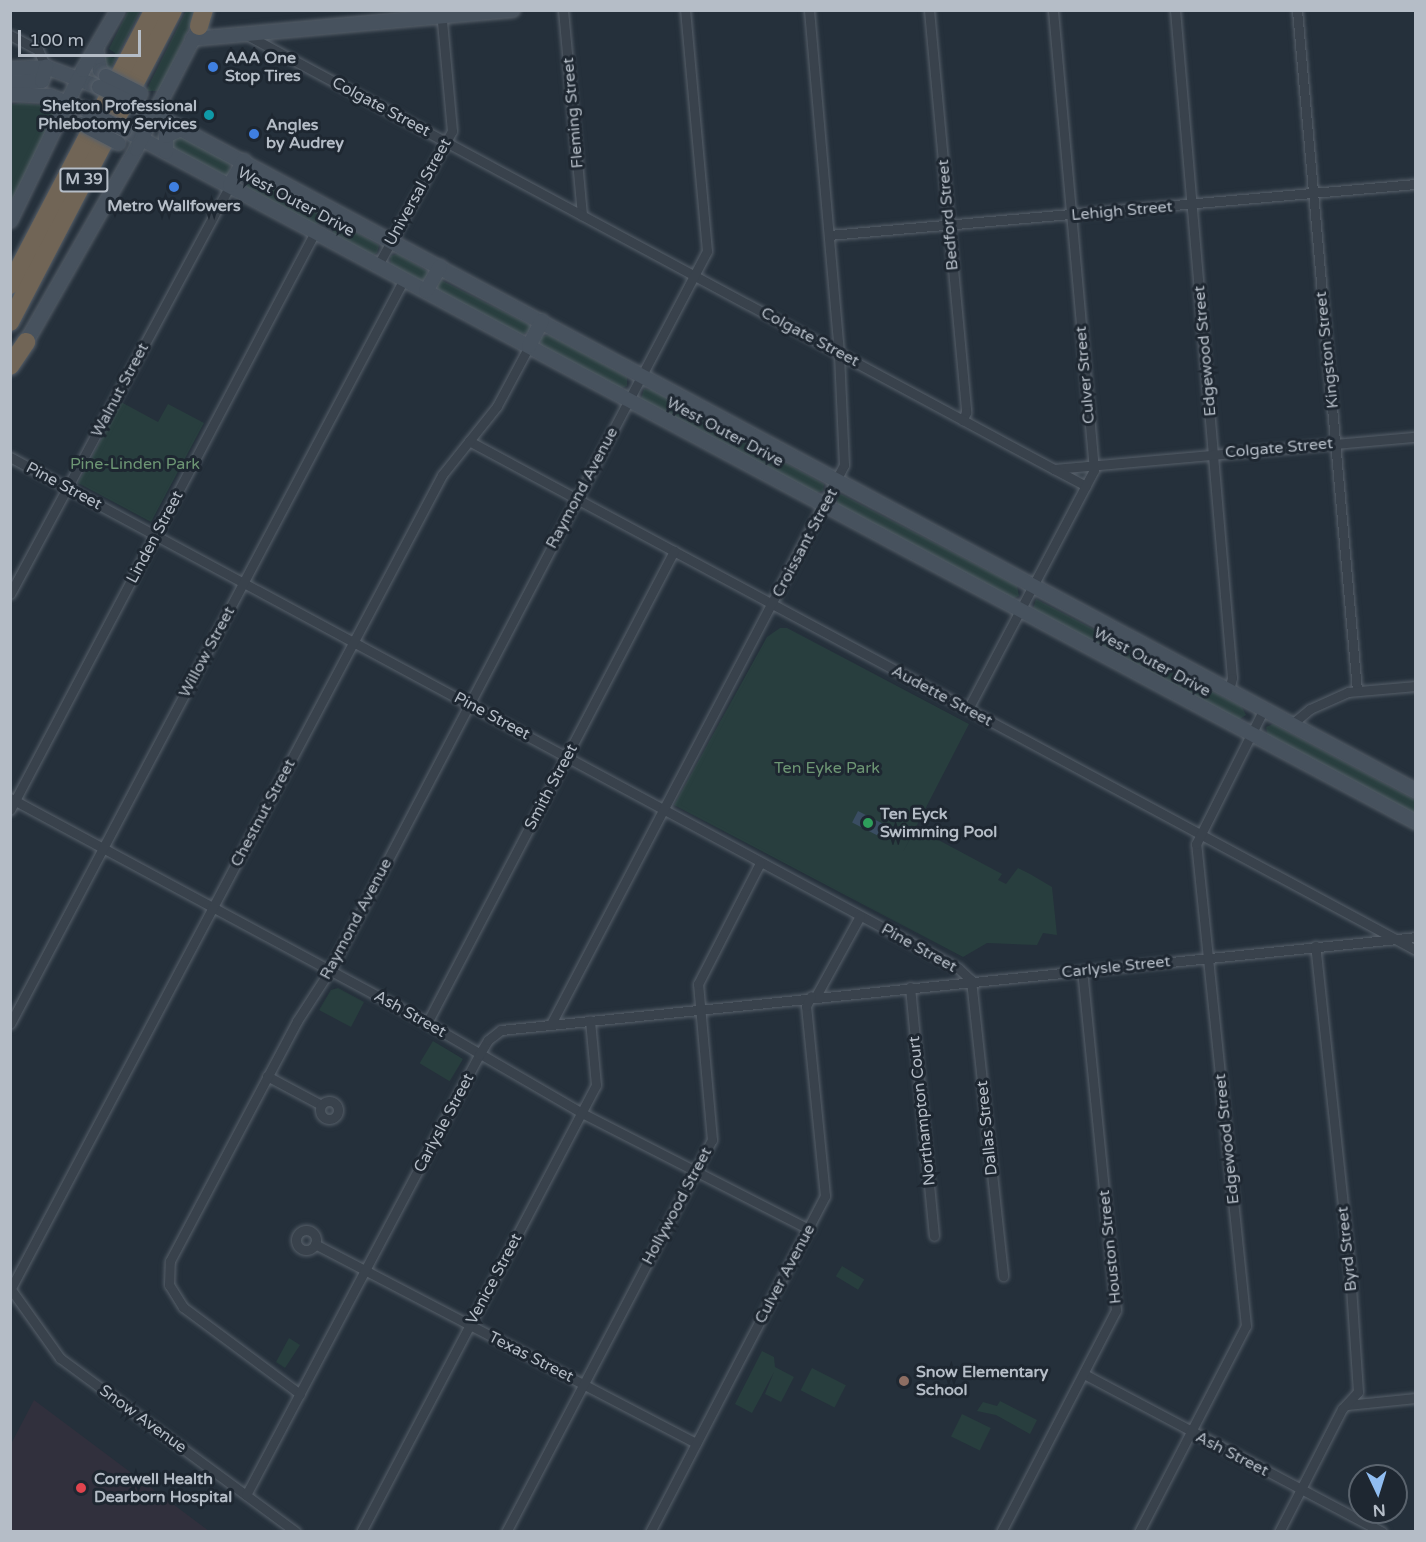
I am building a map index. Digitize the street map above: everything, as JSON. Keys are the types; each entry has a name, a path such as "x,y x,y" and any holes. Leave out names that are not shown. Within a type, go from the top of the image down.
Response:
{"highway":[{"name":"M 39","path":"10,285 154,10"},
{"name":"M 39","path":"10,322 173,10"},
{"path":"10,366 26,342"}],"main road":[{"path":"10,221 70,103 80,78 118,10"},
{"path":"10,373 141,139 201,22 245,34 442,14 513,10"},
{"path":"96,48 103,82"},
{"path":"10,83 42,81 46,67"},
{"name":"West Outer Drive","path":"10,69 46,67 80,78 103,82 391,241 1416,791"},
{"path":"138,100 166,90"},
{"name":"West Outer Drive","path":"10,94 34,93 70,103 84,118 125,130 1416,822"},
{"path":"56,131 65,124 84,118 118,143 130,158"},
{"path":"166,152 166,136 183,128"},
{"path":"230,185 244,161"},
{"path":"426,291 440,267"},
{"path":"529,346 542,321"}],"street":[{"name":"Fleming Street","path":"563,10 582,215"},
{"path":"685,10 708,248 695,276"},
{"name":"Croissant Street","path":"551,1024 839,481 844,465 829,235 809,10"},
{"name":"Bedford Street","path":"929,10 966,412 963,420"},
{"name":"Culver Street","path":"968,709 1086,486 1094,466 1053,10"},
{"name":"Edgewood Street","path":"1175,10 1232,678 1228,690"},
{"name":"Kingston Street","path":"1297,10 1311,193 1336,443 1357,690"},
{"name":"Universal Street","path":"378,265 452,131 442,14"},
{"name":"Colgate Street","path":"245,34 1054,469 1416,437"},
{"path":"10,35 38,50 46,67"},
{"name":"Lehigh Street","path":"829,235 1070,216 1416,184"},
{"name":"Walnut Street","path":"10,594 230,185"},
{"name":"Linden Street","path":"10,810 13,799 156,535 315,232"},
{"name":"Raymond Avenue","path":"300,1394 183,1307 168,1279 173,1255 267,1076 330,970 695,276"},
{"name":"Willow Street","path":"10,1024 404,279"},
{"name":"Chestnut Street","path":"11,1289 442,475 497,406 529,346"},
{"name":"Audette Street","path":"469,441 1199,836 1416,950"},
{"name":"Pine Street","path":"10,457 353,643 665,808 760,863 958,968 971,980"},
{"path":"1054,469 1086,486"},
{"name":"Smith Street","path":"427,1023 674,552"},
{"path":"1292,724 1310,709 1357,690 1416,686"},
{"name":"Edgewood Street","path":"1139,1532 1246,1326 1196,844 1264,710"},
{"name":"Ash Street","path":"13,799 427,1023 582,1113 809,1229"},
{"name":"Hollywood Street","path":"506,1532 713,1134 699,1009 700,978 760,863"},
{"name":"Culver Avenue","path":"650,1532 809,1229 827,1184 806,1006 860,916"},
{"name":"Carlysle Street","path":"246,1495 479,1055 488,1040 501,1030 971,980 1416,937"},
{"name":"Byrd Street","path":"1279,1532 1347,1405 1358,1392 1315,946"},
{"name":"Houston Street","path":"1001,1532 1116,1310 1082,971"},
{"name":"Dallas Street","path":"971,980 1003,1276"},
{"name":"Northampton Court","path":"910,987 934,1236"},
{"name":"Venice Street","path":"362,1532 582,1113 598,1078 590,1020"},
{"path":"267,1076 321,1105"},
{"name":"Texas Street","path":"315,1244 696,1443"},
{"name":"Snow Avenue","path":"11,1289 60,1358 296,1532"},
{"name":"Ash Street","path":"1084,1374 1382,1532"},
{"path":"1347,1405 1416,1398"}],"shaded area":[{"name":"Ten Eyck Swimming Pool","path":"858,811 883,824 877,835 852,823"},
{"name":"Corewell Health Dearborn Hospital","path":"34,1400 209,1531 11,1531 11,1444"}],"green space":[{"path":"128,11 140,11 109,72 103,55 114,58 115,53 109,49"},
{"path":"186,11 197,11 162,85 158,91 146,91"},
{"path":"20,103 53,106 57,114 11,201 10,105"},
{"path":"178,135 230,163 229,176 224,177 170,148 169,138"},
{"path":"250,175 324,213 325,221 315,225 244,186 244,177"},
{"path":"341,224 379,245 377,253 372,255 334,235 332,228"},
{"path":"398,254 427,271 427,278 420,281 391,265 390,256"},
{"path":"441,280 530,325 530,331 520,335 440,292 437,286"},
{"path":"549,335 627,377 627,386 620,389 541,346 541,337"},
{"path":"644,389 652,390 824,484 823,491 815,493 641,399"},
{"name":"Pine-Linden Park","path":"121,402 158,422 168,404 204,423 151,522 78,483"},
{"path":"841,494 1017,586 1019,596 1012,599 839,506 837,500"},
{"path":"1036,599 1242,707 1246,715 1238,720 1033,609"},
{"name":"Ten Eyke Park","path":"780,628 787,628 969,724 903,852 916,828 1002,874 998,880 1006,884 1018,868 1030,874 1052,887 1057,935 1043,933 1037,945 987,943 963,957 674,805 767,637"},
{"path":"1273,724 1415,800 1415,816 1268,737 1266,727"},
{"path":"338,988 364,1002 351,1027 319,1010 331,990"},
{"path":"433,1041 463,1059 450,1081 420,1063"},
{"path":"842,1266 864,1279 858,1290 836,1276"},
{"path":"289,1338 300,1345 285,1368 276,1362"},
{"path":"762,1351 774,1357 775,1367 794,1377 781,1402 765,1394 774,1372 752,1413 735,1404"},
{"path":"812,1368 846,1385 835,1408 801,1390"},
{"path":"1000,1401 1037,1420 1030,1434 996,1415 977,1411 983,1402 997,1406"},
{"path":"962,1414 991,1428 980,1450 951,1436"}],"place":[{"name":"AAA One Stop Tires","path":"213,67"},
{"name":"Shelton Professional Phlebotomy Services","path":"209,115"},
{"name":"Angles by Audrey","path":"254,134"},
{"name":"Metro Wallfowers","path":"174,187"},
{"name":"Ten Eyck Swimming Pool","path":"868,823"},
{"name":"Snow Elementary School","path":"904,1381"},
{"name":"Corewell Health Dearborn Hospital","path":"81,1488"}]}
